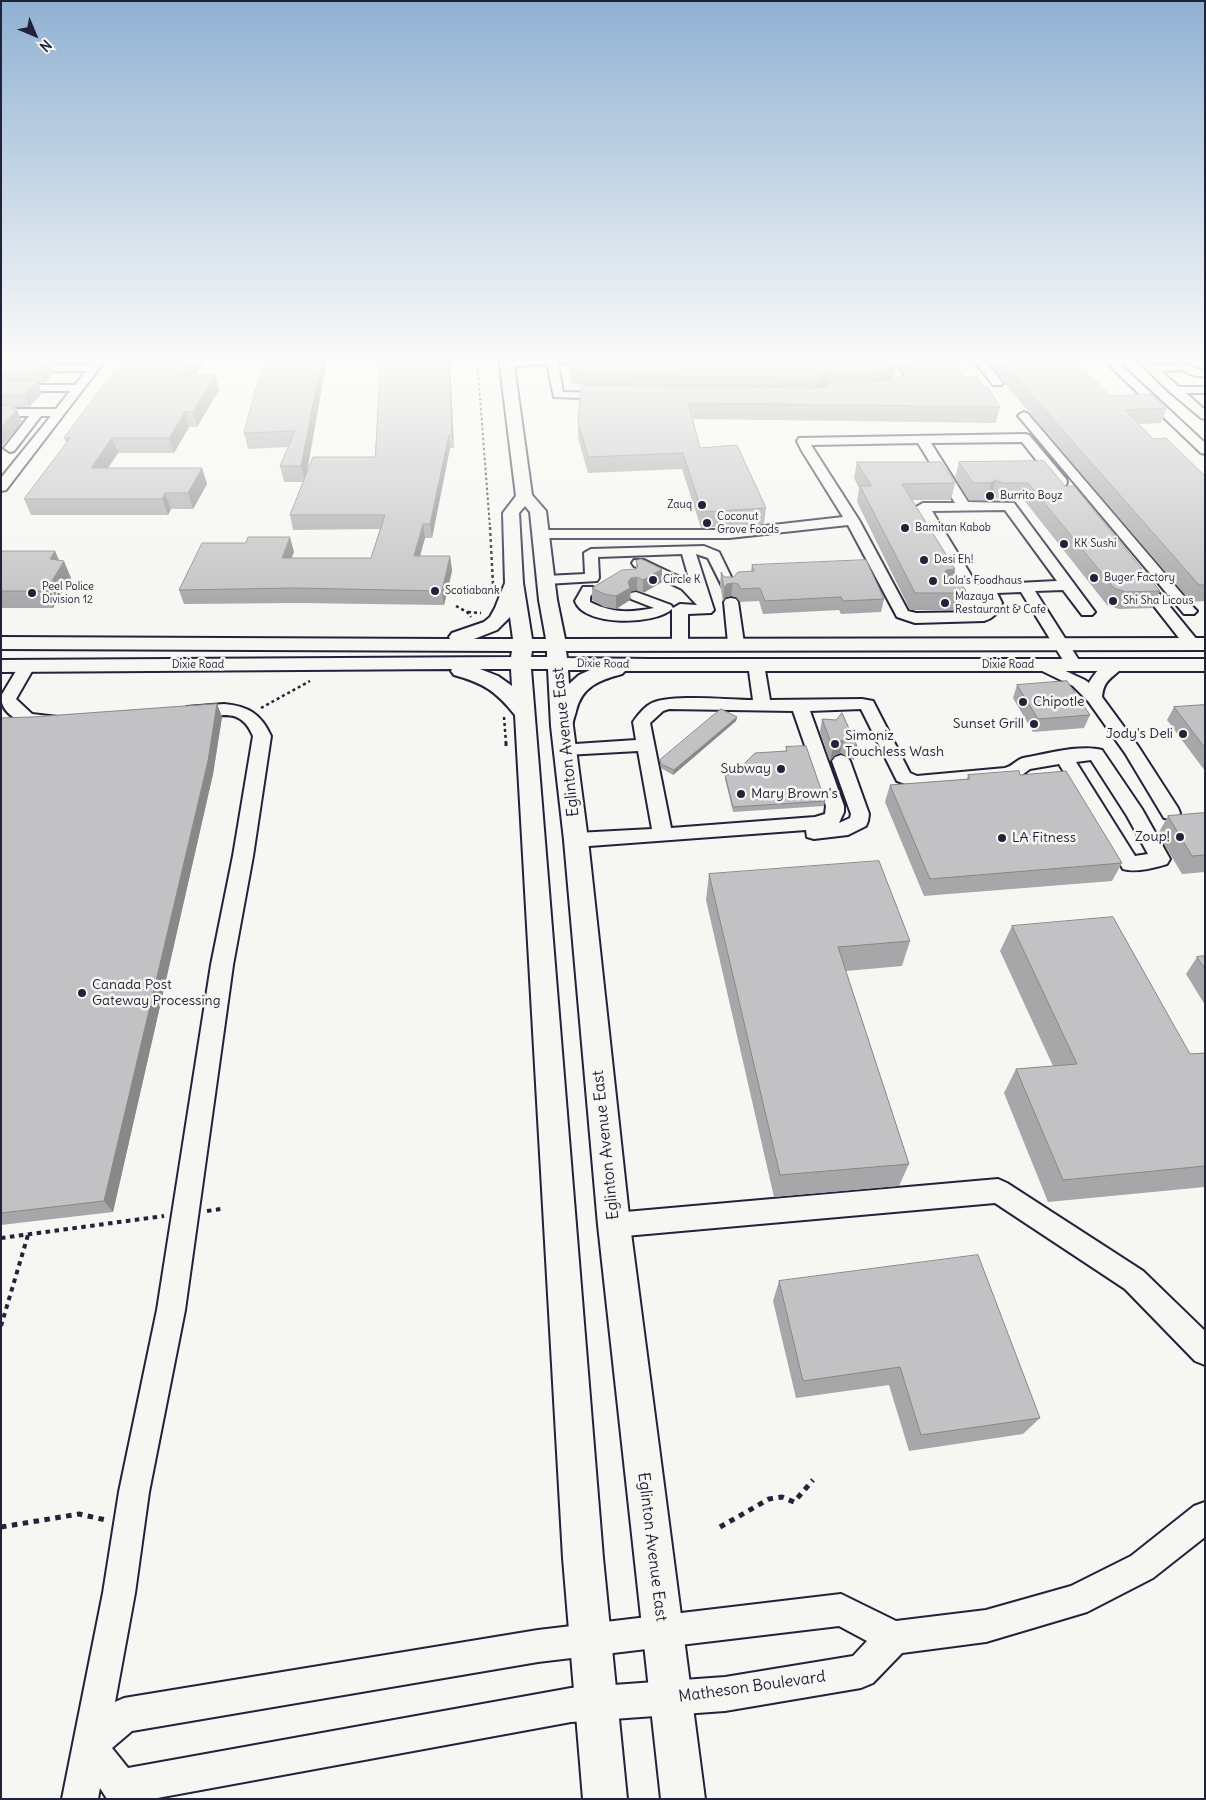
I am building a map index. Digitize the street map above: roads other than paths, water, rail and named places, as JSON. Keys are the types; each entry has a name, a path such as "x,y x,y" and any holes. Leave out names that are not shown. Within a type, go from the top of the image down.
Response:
{"main road":[{"name":"Eglinton Avenue East","path":"517,442 524,496 538,512 548,600 557,654 614,1225 683,1799"},
{"path":"524,496 511,512 514,583 521,654 583,1558 605,1799"},
{"path":"438,643 478,632 497,622 503,616 514,583"},
{"path":"548,600 567,621 577,628 591,633 680,643"},
{"name":"Dixie Road","path":"1,642 438,643 521,654"},
{"name":"Dixie Road","path":"1,666 404,663 521,654 557,654 680,643 1198,644"},
{"path":"835,643 840,665"},
{"path":"1198,644 1205,660"},
{"name":"Dixie Road","path":"557,654 650,664 1205,665"},
{"path":"404,663 475,673 496,682 504,688 525,714"},
{"path":"564,737 567,702 583,681 608,670 650,664"}],"street":[{"path":"10,448 15,442"},
{"path":"1,487 37,442"},
{"path":"804,442 820,472 834,488 898,595 902,614 915,618 984,616 992,610 995,604 988,589"},
{"path":"924,442 964,506"},
{"path":"1028,442 1069,492"},
{"path":"1046,442 1189,611"},
{"path":"1,467 17,467"},
{"path":"972,590 923,507 1010,506 1087,612"},
{"path":"540,534 729,534 852,520"},
{"path":"599,585 591,554 688,550 709,552 714,555 728,585"},
{"path":"688,550 699,583 704,606"},
{"path":"616,552 687,586 704,606"},
{"path":"1130,567 1166,612 1198,644"},
{"path":"699,583 722,571"},
{"path":"546,580 599,585"},
{"path":"599,585 582,599 582,602 604,615 623,617 704,606 731,606 736,643"},
{"path":"955,591 1068,585"},
{"path":"1025,587 1074,665"},
{"path":"650,588 665,596 667,610 680,643"},
{"path":"636,596 667,610"},
{"path":"622,606 667,610"},
{"path":"1166,612 1205,611"},
{"path":"756,664 762,705"},
{"path":"1094,697 1095,685 1101,676 1116,664"},
{"path":"1042,665 1079,683 1094,697 1132,750 1171,813"},
{"path":"26,666 8,699 17,713 39,722 72,720"},
{"path":"671,834 645,745 641,722 663,704 762,705 814,710 867,705 903,777 916,782 1005,774 1016,772 1023,764 1064,757 1132,750"},
{"path":"80,1799 119,1593 128,1525 171,1310 222,965 243,856 262,736 258,725 241,711 225,709 167,713"},
{"path":"576,840 815,823 829,820 834,815 835,809 825,780 814,710"},
{"path":"564,737 645,745"},
{"path":"1064,757 1130,864 1160,859 1135,814 1096,754"},
{"path":"671,834 692,839 705,839 848,828 856,824 860,817 840,761"},
{"path":"825,780 854,796"},
{"path":"614,1225 998,1191 1134,1280 1205,1351"},
{"path":"89,1745 124,1715 591,1639 841,1610 894,1638 986,1626 1076,1601 1142,1567 1205,1517"},
{"name":"Matheson Boulevard","path":"89,1745 120,1787 571,1705 725,1694 861,1671 894,1638"}],"place":[{"name":"Burrito Boyz","path":"990,496"},
{"name":"Zauq","path":"702,505"},
{"name":"Coconut Grove Foods","path":"707,523"},
{"name":"Bamitan Kabob","path":"905,528"},
{"name":"KK Sushi","path":"1064,544"},
{"name":"Desi Eh!","path":"924,560"},
{"name":"Buger Factory","path":"1094,578"},
{"name":"Circle K","path":"653,580"},
{"name":"Lola's Foodhaus","path":"933,581"},
{"name":"Scotiabank","path":"435,591"},
{"name":"Peel Police Division 12","path":"32,593"},
{"name":"Shi Sha Licous","path":"1113,601"},
{"name":"Mazaya Restaurant & Cafe","path":"945,603"},
{"name":"Chipotle","path":"1023,702"},
{"name":"Sunset Grill","path":"1034,724"},
{"name":"Jody's Deli","path":"1183,734"},
{"name":"Simoniz Touchless Wash","path":"835,744"},
{"name":"Subway","path":"781,769"},
{"name":"Mary Brown's","path":"741,794"},
{"name":"Zoup!","path":"1180,837"},
{"name":"LA Fitness","path":"1002,838"},
{"name":"Canada Post Gateway Processing","path":"82,993"}]}
